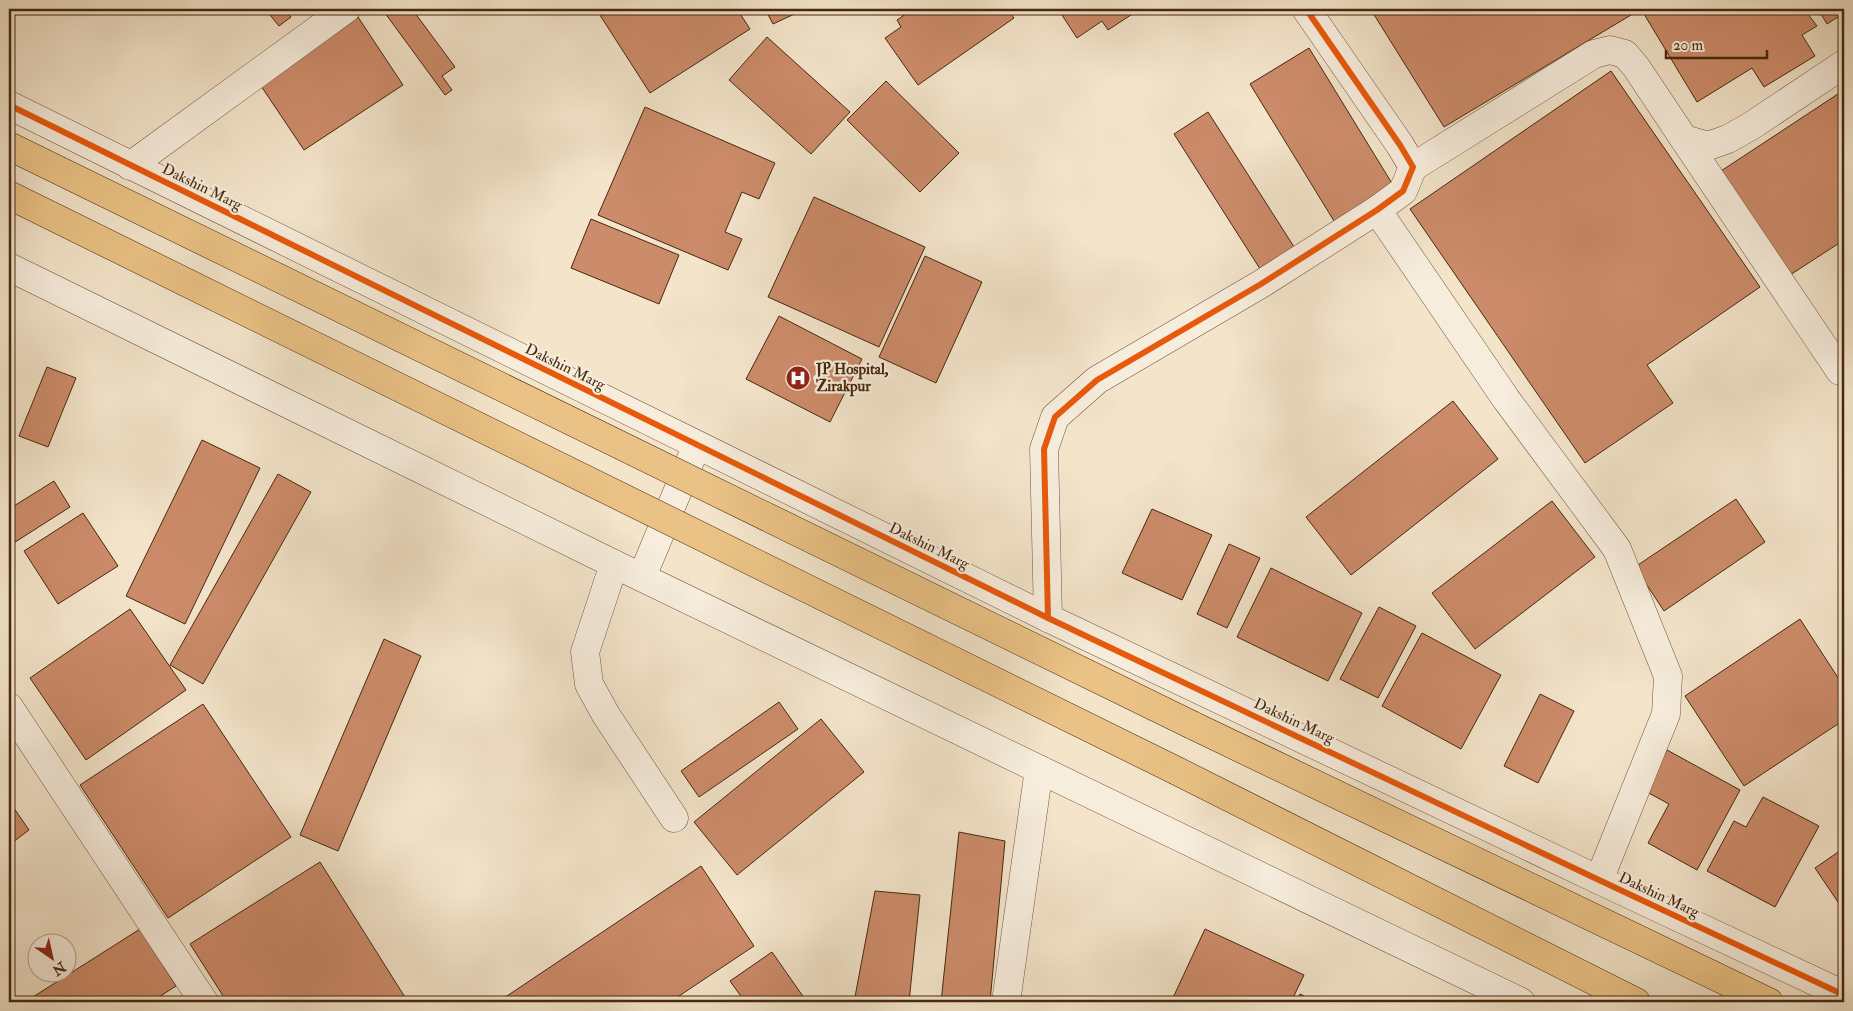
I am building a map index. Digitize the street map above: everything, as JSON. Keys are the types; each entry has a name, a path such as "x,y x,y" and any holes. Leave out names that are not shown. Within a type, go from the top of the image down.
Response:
{"highway":[{"path":"9,146 1192,726 1768,1002"},
{"path":"9,195 1177,771 1636,1002"}],"street":[{"path":"130,166 346,9"},
{"path":"1306,9 1400,145 1413,167"},
{"path":"1048,618 1044,448 1055,417 1098,380 1261,284 1377,210 1404,191 1413,167 1594,54 1610,50 1626,54 1840,371"},
{"path":"1684,139 1708,146 1728,139 1844,64"},
{"name":"Dakshin Marg","path":"9,105 696,446 1048,618 1599,880 1844,994"},
{"path":"1377,210 1506,399 1617,549 1668,676 1666,714 1599,880"},
{"path":"9,267 614,564 1521,1002"},
{"path":"642,577 696,446"},
{"path":"614,564 585,652 589,684 606,715 674,818"},
{"path":"9,707 204,1002"},
{"path":"1006,1002 1039,769"}],"building":[{"path":"265,9 284,9 291,17 279,26"},
{"path":"382,9 412,9 455,67 442,76 452,90 445,95"},
{"path":"596,9 737,9 750,29 650,93"},
{"path":"765,9 805,9 773,24"},
{"path":"913,9 1007,9 1014,18 918,85 885,38 901,27 897,20"},
{"path":"1058,9 1140,9 1108,30 1102,21 1077,38"},
{"path":"1380,9 1641,9 1444,127 1373,13"},
{"path":"1641,9 1804,9 1817,26 1802,35 1815,56 1764,87 1752,68 1697,102"},
{"path":"1818,9 1844,9 1844,13 1827,24"},
{"path":"356,14 403,85 304,150 257,80"},
{"path":"767,37 850,112 811,154 729,80"},
{"path":"1309,48 1393,185 1334,221 1250,84"},
{"path":"1611,71 1760,287 1647,365 1673,403 1585,463 1410,209"},
{"path":"886,81 959,153 920,192 847,120"},
{"path":"1844,90 1844,240 1790,275 1721,171"},
{"path":"645,107 775,163 759,199 742,192 725,232 742,239 728,270 598,215"},
{"path":"1208,112 1296,250 1262,272 1174,134"},
{"path":"814,197 925,247 879,347 768,297"},
{"path":"591,219 679,255 659,304 571,268"},
{"path":"925,256 982,282 936,383 879,357"},
{"path":"779,316 862,359 830,422 746,379"},
{"path":"47,367 76,378 48,447 19,436"},
{"path":"1453,401 1498,459 1351,575 1306,517"},
{"path":"202,440 260,468 185,624 126,596"},
{"path":"278,474 311,492 203,684 170,665"},
{"path":"54,481 70,507 9,546 9,509"},
{"path":"1736,499 1765,542 1664,611 1635,567"},
{"path":"1552,501 1595,557 1475,649 1432,593"},
{"path":"1152,509 1212,535 1182,600 1122,573"},
{"path":"83,513 118,566 58,604 24,551"},
{"path":"1229,544 1260,558 1227,628 1197,614"},
{"path":"1271,568 1362,613 1328,681 1237,637"},
{"path":"1379,607 1416,626 1378,698 1340,679"},
{"path":"130,609 186,690 86,760 30,678"},
{"path":"1800,619 1844,687 1844,720 1744,786 1685,696"},
{"path":"1422,633 1501,675 1461,749 1382,706"},
{"path":"384,639 421,656 338,851 300,835"},
{"path":"1540,694 1574,711 1538,783 1504,766"},
{"path":"779,702 798,729 699,797 681,771"},
{"path":"203,704 291,837 168,918 80,785"},
{"path":"821,719 864,772 737,875 694,822"},
{"path":"1667,750 1740,790 1697,870 1648,843 1669,804 1645,791"},
{"path":"1763,797 1819,826 1775,907 1707,871 1734,821 1746,827"},
{"path":"9,801 29,830 9,845"},
{"path":"959,832 1005,841 990,1002 941,1002"},
{"path":"1844,848 1844,911 1815,868"},
{"path":"320,862 408,1002 227,1002 190,944"},
{"path":"701,866 754,946 670,1002 498,1002"},
{"path":"875,891 920,895 909,1002 854,1002"},
{"path":"140,929 176,986 151,1002 25,1002 53,984 78,984 78,968"},
{"path":"1205,929 1304,975 1291,1002 1171,1002"},
{"path":"772,952 807,1002 745,1002 730,981"},
{"path":"1300,994 1316,1002 1296,1002"}],"cycle path":[{"path":"1048,618 1044,449 1055,417 1097,380 1261,284 1377,210 1403,191 1413,167 1400,145 1306,9"},
{"path":"9,105 1048,618 1844,995"}],"place":[{"name":"JP Hospital, Zirakpur","path":"798,378"}]}
